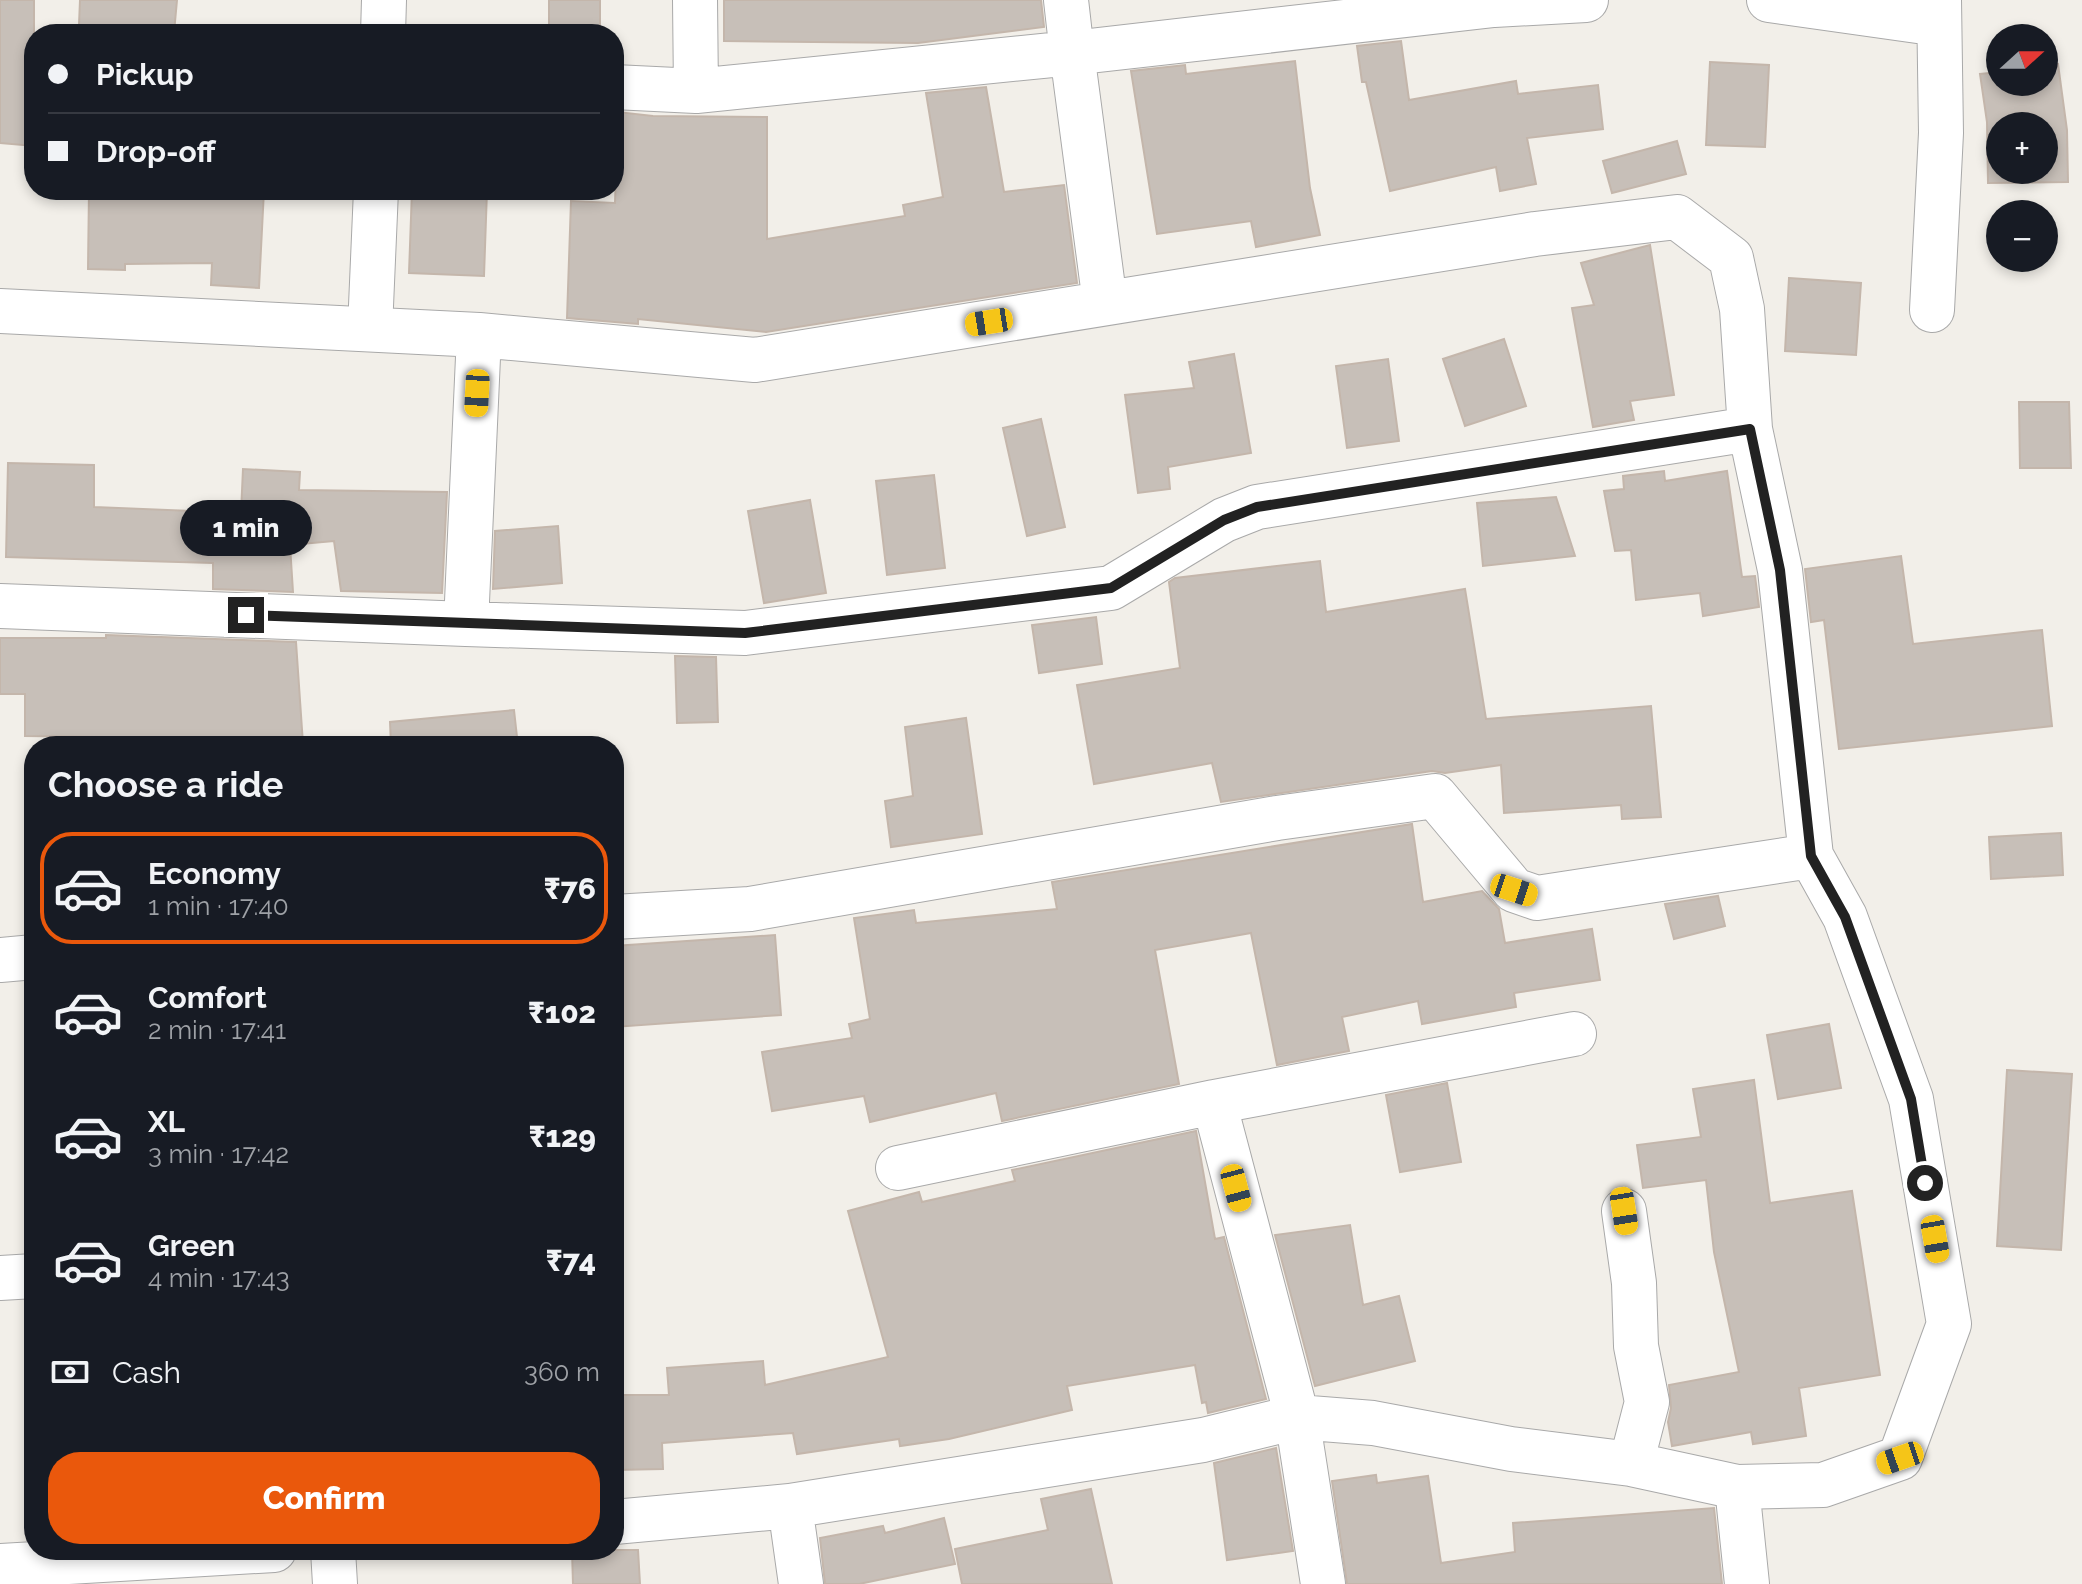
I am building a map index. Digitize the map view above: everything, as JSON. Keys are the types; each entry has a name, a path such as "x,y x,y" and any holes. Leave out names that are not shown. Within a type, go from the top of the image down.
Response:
{"street":[{"path":"383,24 384,0"},
{"path":"695,0 696,91"},
{"path":"1066,0 1105,303"},
{"path":"624,87 696,91 1072,53 1274,28 1533,2 1586,0"},
{"path":"1769,0 1939,12 1941,133 1932,310"},
{"path":"370,329 376,200"},
{"path":"0,311 479,335 755,360 1535,234 1677,217 1731,258 1742,309 1750,429 1780,570 1811,856 1845,917 1911,1099 1949,1324 1900,1458 1823,1485 1737,1487 1631,1464 1511,1449 1373,1423 1297,1417 1203,1440 790,1506 624,1521"},
{"path":"466,624 479,335"},
{"path":"0,606 745,633 1111,588 1224,520 1257,507 1750,429"},
{"path":"624,916 750,909 1277,818 1435,796 1514,890 1537,898 1811,856"},
{"path":"0,960 24,958"},
{"path":"898,1168 1214,1102 1574,1034"},
{"path":"1214,1102 1297,1417 1323,1584"},
{"path":"1624,1211 1634,1283 1636,1346 1647,1402 1631,1464"},
{"path":"0,1278 24,1277"},
{"path":"1737,1487 1747,1584"},
{"path":"790,1506 801,1584"},
{"path":"0,1566 103,1560"},
{"path":"334,1560 335,1584"}],"building":[{"path":"0,0 34,0 34,24 24,24 24,145 0,143"},
{"path":"80,0 177,0 175,24 79,24"},
{"path":"549,0 600,0 600,24 549,24"},
{"path":"724,0 1041,0 1044,27 918,43 724,41"},
{"path":"1401,41 1409,100 1516,81 1518,94 1598,85 1603,129 1527,138 1536,184 1500,191 1496,167 1390,191 1366,82 1362,82 1357,46"},
{"path":"1295,61 1310,188 1320,235 1256,247 1251,221 1157,234 1131,71 1185,65 1186,74"},
{"path":"1710,62 1769,65 1765,147 1706,145"},
{"path":"2058,64 2067,130 2068,182 2058,182 2058,112 1986,112 1986,115 1980,74 1986,73 1986,96 2058,96"},
{"path":"986,87 1004,192 1064,185 1077,283 766,332 638,319 638,324 567,318 571,201 615,203 615,200 624,200 624,113 653,116 767,117 767,239 905,216 903,205 943,197 926,93"},
{"path":"1677,141 1686,174 1612,193 1603,161"},
{"path":"89,200 263,200 259,288 211,285 212,263 125,264 125,270 88,269"},
{"path":"412,200 487,200 484,276 409,273"},
{"path":"1650,245 1674,395 1630,401 1634,420 1593,427 1572,308 1594,305 1581,263"},
{"path":"1789,278 1861,283 1856,355 1785,351"},
{"path":"1504,339 1526,406 1465,426 1443,359"},
{"path":"1234,354 1251,453 1168,467 1170,489 1138,493 1125,395 1194,388 1189,362"},
{"path":"1388,359 1399,441 1347,448 1336,366"},
{"path":"2019,402 2069,402 2071,468 2020,468"},
{"path":"1041,419 1065,527 1027,536 1003,428"},
{"path":"8,463 94,465 94,507 241,513 243,469 300,472 299,490 447,492 442,593 341,591 334,541 290,545 293,592 213,589 213,563 6,557"},
{"path":"1664,471 1665,481 1727,471 1742,577 1755,576 1759,607 1703,616 1700,593 1636,600 1631,550 1615,551 1604,491 1624,489 1623,476"},
{"path":"934,475 945,568 887,575 876,481"},
{"path":"1556,497 1575,556 1483,566 1477,503"},
{"path":"810,500 826,593 764,603 748,511"},
{"path":"558,526 562,583 493,589 495,531"},
{"path":"1901,556 1913,644 2042,630 2052,726 1839,749 1824,620 1811,622 1805,569"},
{"path":"1320,561 1326,612 1465,589 1486,719 1651,706 1661,817 1622,819 1621,805 1504,813 1501,765 1445,773 1432,771 1221,802 1212,763 1094,784 1077,685 1180,668 1169,582 1175,578"},
{"path":"1096,617 1102,664 1039,673 1032,625"},
{"path":"106,635 296,642 302,736 25,736 25,694 0,694 0,638 106,638"},
{"path":"675,656 716,657 718,722 677,723"},
{"path":"514,710 517,736 391,736 390,722"},
{"path":"966,718 982,834 891,847 885,801 913,796 905,727"},
{"path":"1412,824 1423,902 1482,891 1499,909 1505,943 1592,929 1600,980 1514,993 1516,1007 1422,1024 1418,1001 1342,1017 1349,1051 1277,1065 1251,933 1155,950 1179,1084 1002,1121 996,1093 870,1122 864,1096 772,1111 762,1052 852,1038 849,1024 870,1019 854,918 914,910 916,923 1057,909 1052,882"},
{"path":"2061,833 2063,875 1991,879 1989,837"},
{"path":"1718,896 1725,926 1674,939 1665,904"},
{"path":"775,935 781,1015 624,1026 624,945"},
{"path":"1829,1024 1841,1088 1778,1099 1767,1035"},
{"path":"2007,1070 2072,1074 2061,1250 1997,1246"},
{"path":"1754,1080 1770,1203 1852,1191 1880,1375 1799,1388 1806,1436 1753,1444 1751,1432 1672,1446 1668,1422 1671,1408 1669,1385 1739,1372 1714,1252 1706,1180 1643,1188 1637,1145 1701,1137 1693,1089"},
{"path":"1447,1083 1461,1162 1400,1172 1386,1095"},
{"path":"1196,1131 1215,1239 1224,1237 1266,1399 1208,1413 1206,1402 1202,1403 1195,1365 1067,1386 1072,1410 949,1439 900,1446 899,1439 797,1454 793,1433 662,1443 663,1469 624,1470 624,1395 669,1395 667,1368 763,1361 765,1385 888,1357 848,1211 919,1192 922,1202 1015,1181 1012,1170"},
{"path":"1350,1225 1363,1305 1399,1296 1415,1361 1315,1386 1275,1235"},
{"path":"1276,1448 1293,1551 1227,1560 1214,1463"},
{"path":"1376,1475 1377,1483 1428,1476 1441,1563 1515,1552 1513,1523 1714,1508 1722,1584 1347,1584 1332,1481"},
{"path":"1091,1489 1112,1584 962,1584 955,1549 1048,1530 1041,1499"},
{"path":"944,1518 955,1564 859,1584 825,1584 820,1538 883,1526 885,1533"},
{"path":"624,1550 638,1550 640,1584 573,1584 572,1560 624,1560"}],"route":[{"path":"246,615 745,633 1050,596 1111,588 1155,565 1224,520 1257,507 1750,429 1780,570 1811,856 1845,917 1911,1099 1925,1183"}]}
